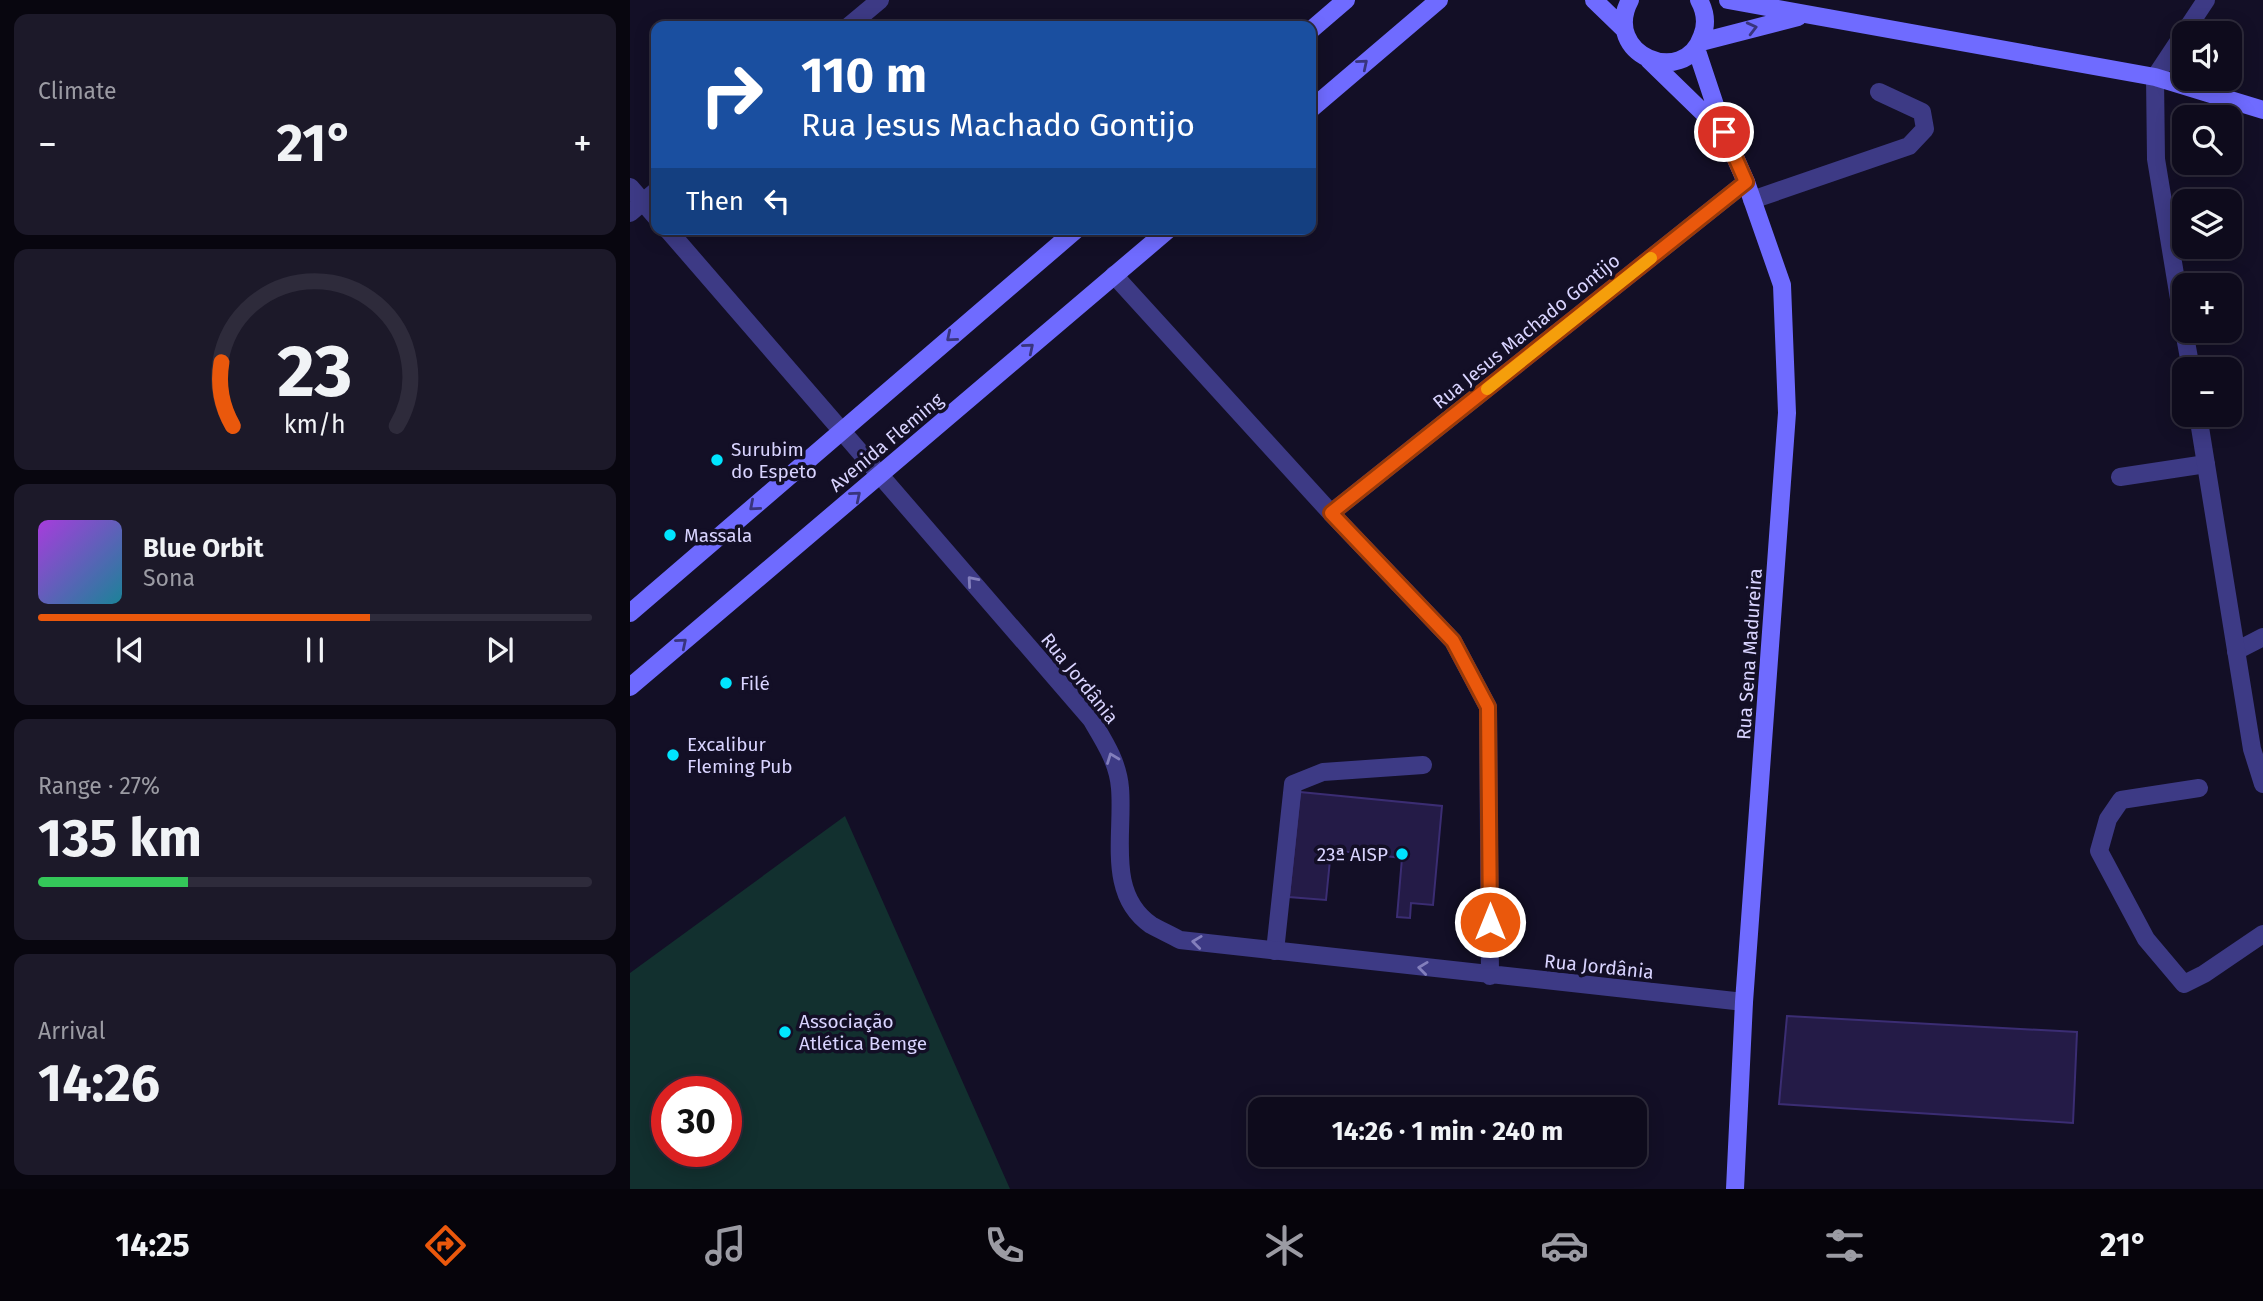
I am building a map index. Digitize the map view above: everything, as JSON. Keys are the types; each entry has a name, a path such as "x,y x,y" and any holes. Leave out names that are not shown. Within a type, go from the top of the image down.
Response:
{"main road":[{"path":"1316,26 1346,0"},
{"path":"1316,104 1438,0"},
{"path":"1594,0 1624,29"},
{"path":"1624,29 1624,15 1630,0"},
{"name":"Rua Sena Madureira","path":"1699,0 1705,16 1705,29 1698,45 1724,132 1749,191 1782,285 1787,413 1744,1002 1735,1189"},
{"path":"1728,0 2155,77 2263,110"},
{"path":"1649,60 1674,61 1686,57 1698,45 1804,15"},
{"name":"Rua Sena Madureira","path":"1624,29 1629,42 1638,53 1649,60 1724,132"},
{"name":"Avenida Fleming","path":"630,612 1070,235"},
{"name":"Avenida Fleming","path":"630,687 1162,235"}],"street":[{"path":"855,21 880,0"},
{"path":"2175,273 2156,159 2155,77 2206,0"},
{"name":"Rua Jesus Machado Gontijo","path":"1331,513 1749,191 1909,146 1925,130 1922,112 1879,92"},
{"path":"630,187 643,202"},
{"name":"Rua Jordânia","path":"672,235 1091,719 1114,757 1120,787 1120,873 1130,904 1150,924 1180,940 1744,1002"},
{"path":"1114,275 1331,513 1453,641 1488,707 1490,976"},
{"path":"2200,427 2236,651 2263,784"},
{"path":"2120,477 2206,464"},
{"path":"2236,651 2263,637"},
{"path":"1275,951 1293,784 1322,772 1423,765"},
{"path":"2199,788 2121,800 2108,820 2099,851 2146,939 2184,984 2204,974 2263,934"}],"green space":[{"name":"Associação Atlética Bemge","path":"845,816 1010,1189 630,1189 630,973"}],"building":[{"name":"23ª AISP","path":"1300,792 1442,806 1433,905 1411,903 1410,918 1397,917 1402,858 1331,850 1326,900 1289,897"},
{"path":"1787,1016 2077,1032 2073,1123 1779,1104"}],"slow traffic":[{"path":"1487,389 1651,258"}],"place":[{"name":"Surubim do Espeto","path":"717,460"},
{"name":"Massala","path":"670,535"},
{"name":"Filé","path":"726,683"},
{"name":"Excalibur Fleming Pub","path":"673,755"},
{"name":"23ª AISP","path":"1402,854"},
{"name":"Associação Atlética Bemge","path":"785,1032"}],"route":[{"path":"1490,922 1488,707 1453,641 1331,513 1746,182 1724,132"}]}
